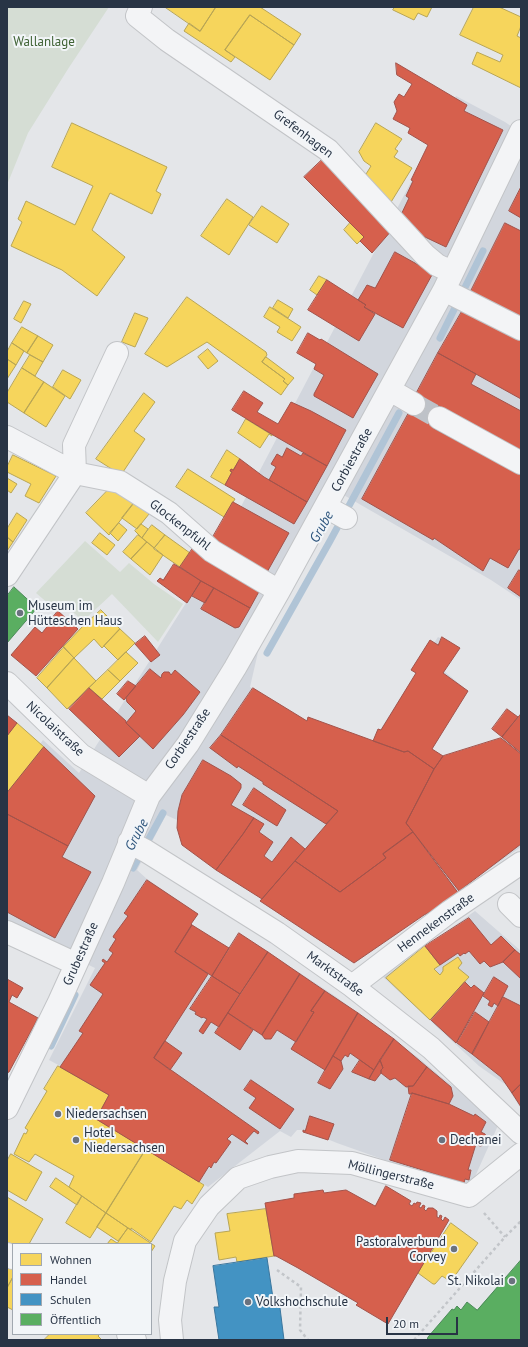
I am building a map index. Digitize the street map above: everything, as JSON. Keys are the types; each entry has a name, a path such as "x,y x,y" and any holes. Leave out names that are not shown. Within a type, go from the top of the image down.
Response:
{"street":[{"name":"Grefenhagen","path":"139,12 166,40 328,150 425,255 437,265 454,290 521,329"},
{"name":"Corbiestraße","path":"149,796 188,744 235,668 279,591 338,513 390,390 454,290 521,131"},
{"path":"7,575 75,473 74,445 117,353"},
{"path":"390,390 414,404"},
{"path":"439,418 521,463"},
{"name":"Glockenpfuhl","path":"7,437 75,473 120,482 169,513 212,551 279,591"},
{"name":"Nicolaistraße","path":"7,683 80,755 149,796"},
{"name":"Grubestraße","path":"7,1108 59,1002 112,883 138,847 149,796"},
{"name":"Marktstraße","path":"138,847 277,933 352,986 431,1048 521,1133"},
{"name":"Hennekenstraße","path":"352,986 449,912 521,863"},
{"path":"7,932 76,964"},
{"path":"469,1196 521,1154"},
{"name":"Möllingerstraße","path":"172,1340 170,1320 175,1281 185,1241 209,1206 238,1178 270,1167 298,1161 352,1163 469,1196"}],"path":[{"path":"469,1196 505,1237"},
{"path":"414,1340 521,1221"},
{"path":"277,1270 301,1287 300,1330 308,1340"}],"shaded area":[{"path":"456,96 505,122 521,133 521,600 491,580 335,490 273,587 250,687 307,721 373,741 416,673 411,670 430,640 434,643 438,637 460,648 444,671 468,691 432,749 443,756 501,738 521,714 521,847 354,963 260,901 262,899 216,870 182,845 177,828 177,820 166,815 137,870 147,879 198,914 191,924 192,925 228,948 239,933 335,996 500,1121 469,1190 337,1143 305,1130 297,1130 291,1137 280,1131 208,1187 100,1118 113,1094 49,1060 95,968 7,926 7,788 43,740 79,773 213,560"},
{"path":"475,911 521,951 521,1109 506,1085 479,1066 383,977"}],"green space":[{"name":"Wallanlage","path":"7,7 109,7 28,133 7,185"},
{"path":"85,541 120,572 129,563 154,584 183,604 158,642 112,594 83,621 63,603 56,610 36,593"}],"building: Wohnen":[{"path":"165,7 216,7 200,31"},
{"path":"216,7 260,7 301,34 294,45 250,15 225,50 235,57 231,62 184,31 189,23 200,31"},
{"path":"395,7 432,7 427,17 418,13 414,20 393,10"},
{"path":"474,7 499,7 521,17 521,26 517,36 521,38 521,88 472,64 477,52 500,62 503,55 460,35"},
{"path":"250,15 294,45 270,80 225,50"},
{"path":"72,123 167,167 156,191 161,194 152,214 110,193 92,230 125,257 97,296 62,270 11,246 22,222 18,219 26,201 75,225 93,186 52,167"},
{"path":"376,123 402,139 395,149 398,151 394,157 412,168 388,207 363,179 371,166 364,161 359,152"},
{"path":"227,199 253,217 229,255 201,236"},
{"path":"262,206 289,224 277,243 249,225"},
{"path":"350,223 364,237 357,244 344,230"},
{"path":"319,276 327,280 317,295 310,290"},
{"path":"187,297 266,352 267,355 262,362 285,379 283,381 288,385 281,395 207,342 167,367 145,354"},
{"path":"278,300 293,309 288,318 273,308"},
{"path":"24,301 31,304 21,323 14,319"},
{"path":"270,307 301,327 292,341 277,332 280,327 264,317"},
{"path":"135,313 148,318 135,347 122,342"},
{"path":"22,327 38,336 27,353 12,343"},
{"path":"38,336 53,345 43,362 27,353"},
{"path":"12,343 24,351 16,365 7,359 7,352"},
{"path":"208,349 218,361 208,369 198,357"},
{"path":"30,355 43,362 35,376 22,368"},
{"path":"266,357 294,378 288,385 283,381 285,379 262,362"},
{"path":"7,359 16,365 7,379"},
{"path":"22,368 44,382 24,413 7,402 7,393"},
{"path":"63,370 81,380 70,399 53,387"},
{"path":"44,382 65,396 46,427 24,413"},
{"path":"144,393 155,402 134,431 145,439 121,475 96,459"},
{"path":"246,419 272,435 269,434 260,448 238,433"},
{"path":"227,450 240,459 233,470 231,469 230,471 232,472 225,485 211,477"},
{"path":"13,455 56,476 39,503 25,496 31,484 7,472 7,467"},
{"path":"188,469 235,499 224,517 176,487"},
{"path":"7,478 17,484 11,493 7,490"},
{"path":"110,488 137,499 109,535 86,513"},
{"path":"137,499 153,509 137,529 122,518"},
{"path":"17,513 27,520 13,542 7,537 7,529"},
{"path":"119,523 127,530 118,541 110,533"},
{"path":"141,524 148,529 142,538 135,531"},
{"path":"152,525 165,535 154,548 142,538"},
{"path":"100,533 115,545 107,555 92,543"},
{"path":"138,535 147,542 131,559 123,552"},
{"path":"165,535 190,553 180,567 154,549"},
{"path":"7,537 13,542 7,551"},
{"path":"147,542 163,555 150,575 131,559"},
{"path":"101,610 120,629 102,648 94,639 74,658 63,647"},
{"path":"120,629 135,643 118,660 104,646"},
{"path":"64,647 74,658 47,688 37,678"},
{"path":"126,652 138,663 120,681 108,670"},
{"path":"74,658 96,681 67,709 47,688"},
{"path":"108,670 120,681 102,699 89,688"},
{"path":"17,723 44,747 7,793 7,736"},
{"path":"425,946 440,965 434,969 440,975 443,971 443,967 458,957 462,963 458,968 469,977 430,1020 386,978"},
{"name":"Hotel Niedersachsen","path":"58,1066 109,1095 96,1119 146,1149 106,1213 69,1187 74,1176 35,1154 29,1162 14,1154 24,1133 26,1134 28,1130 25,1128 47,1091 44,1089"},
{"path":"146,1149 204,1185 192,1204 187,1200 181,1209 174,1206 151,1242 106,1213"},
{"path":"11,1154 42,1172 26,1201 7,1190 7,1161"},
{"path":"56,1178 82,1196 77,1205 50,1187"},
{"path":"82,1196 106,1213 90,1238 66,1223"},
{"path":"7,1197 43,1219 30,1243 12,1243 12,1249 7,1246"},
{"path":"266,1209 274,1256 237,1262 236,1257 219,1260 215,1233 230,1231 227,1214"},
{"path":"106,1213 128,1228 118,1241 97,1227"},
{"name":"Pastoralverbund Corvey","path":"451,1223 478,1243 452,1280 450,1281 442,1276 435,1284 433,1284 418,1273 428,1255"},
{"path":"128,1228 150,1243 117,1243"},
{"path":"111,1239 117,1243 108,1243"},
{"path":"7,1266 12,1268 12,1279 7,1288"},
{"path":"12,1279 12,1310 7,1307 7,1288"},
{"path":"49,1335 99,1335 98,1336 102,1340 44,1340"}],"building: Handel":[{"path":"396,63 467,105 464,111 503,130 446,247 406,228 399,219 409,198 406,196 413,181 411,180 428,145 408,133 410,128 393,119 397,111 394,102 399,94 404,97 412,84 397,75"},
{"path":"324,158 392,230 372,253 360,241 364,237 304,177"},
{"path":"521,187 521,218 509,211"},
{"path":"505,223 521,231 521,318 469,295"},
{"path":"395,252 433,273 403,328 364,307 366,305 358,300 367,285 375,288"},
{"path":"327,280 366,305 364,307 375,314 359,341 308,310"},
{"path":"464,308 521,337 521,399 438,353"},
{"path":"308,333 320,340 321,339 378,374 353,418 314,396 324,375 314,369 316,364 297,353"},
{"path":"438,353 476,374 471,384 521,411 521,450 416,394"},
{"path":"244,391 263,403 257,412 278,424 291,402 346,430 327,466 232,410"},
{"path":"418,396 444,409 433,428 521,475 521,550 519,549 508,568 490,558 483,571 434,538 433,540 362,499"},
{"path":"287,448 301,456 303,453 327,466 307,502 269,480 276,467 271,464 277,454 282,457"},
{"path":"240,459 264,477 307,502 294,524 225,485 232,472 230,471 231,469 233,470"},
{"path":"233,502 289,533 266,574 210,542"},
{"path":"195,545 262,586 250,608 201,581 180,567"},
{"path":"174,564 201,581 187,603 157,581 160,578 163,580"},
{"path":"519,570 521,571 521,597 508,588"},
{"path":"201,581 214,588 205,603 192,596"},
{"path":"214,588 250,608 239,627 235,628 201,609"},
{"path":"58,611 78,629 36,676 11,655 35,627 42,633"},
{"path":"145,636 160,655 151,662 135,644"},
{"path":"442,637 460,648 443,673 468,691 432,749 443,756 434,769 408,751 404,752 373,741 378,729 381,730 416,673 411,670 430,640 438,645"},
{"path":"150,669 161,678 164,672 169,672 171,675 175,670 200,692 183,715 153,749 126,723 136,711 127,702 126,698"},
{"path":"128,681 136,686 124,700 117,694"},
{"path":"89,688 126,721 126,723 140,736 119,757 69,709"},
{"path":"253,688 307,721 308,717 404,752 408,751 434,769 406,823 413,832 383,854 386,858 340,892 295,861 338,811 221,735"},
{"path":"507,709 518,717 502,737 492,729"},
{"path":"521,714 521,753 502,737"},
{"path":"7,715 17,723 7,736"},
{"path":"221,735 338,811 326,824 263,784 263,782 238,766 237,768 210,748"},
{"path":"501,738 521,754 521,844 459,891 406,823 434,769 443,756"},
{"path":"44,747 95,796 68,846 7,814 7,793"},
{"path":"203,760 231,776 241,784 241,788 231,805 254,818 216,870 182,845 177,828 178,811 182,795"},
{"path":"254,788 286,810 277,826 243,805"},
{"path":"7,814 68,846 62,857 91,872 55,938 7,912"},
{"path":"254,818 264,824 259,832 273,842 264,856 272,862 291,837 305,849 262,899 216,870"},
{"path":"413,832 459,894 444,905 424,915 354,963 260,901 295,861 340,892 386,858 383,854"},
{"path":"147,880 198,914 175,952 208,974 154,1058 259,1132 258,1134 254,1131 245,1141 248,1144 232,1134 227,1139 231,1142 216,1163 214,1162 211,1168 209,1166 199,1182 96,1119 109,1095 60,1067 83,1033 79,1031 103,994 90,985 105,963 102,961 103,959 107,962 113,953 109,950 116,939 113,937 128,916 124,913"},
{"path":"469,918 491,945 501,936 515,950 503,962 490,967 484,961 480,964 469,951 460,956 458,953 440,965 425,946"},
{"path":"192,925 229,948 212,976 175,952"},
{"path":"239,933 268,952 240,994 212,976"},
{"path":"515,950 521,955 521,979 503,962"},
{"path":"268,952 300,974 262,1035 228,1013"},
{"path":"300,974 325,991 311,1011 314,1012 296,1042 277,1030 271,1039 265,1039 262,1035"},
{"path":"212,976 240,994 219,1027 211,1022 203,1034 199,1031 207,1019 195,1014 196,1012 190,1009"},
{"path":"494,977 508,986 498,1006 494,1003 492,1007 488,1005 490,1001 483,996"},
{"path":"7,979 23,988 17,998 12,995 9,1002 38,1018 9,1072 7,1073"},
{"path":"465,982 471,988 474,985 484,993 456,1043 431,1020"},
{"path":"325,991 358,1013 325,1070 291,1049 314,1012 311,1011"},
{"path":"503,997 521,1006 521,1084 512,1093 501,1077 472,1054"},
{"path":"475,1012 489,1022 472,1054 457,1043"},
{"path":"228,1013 253,1030 240,1050 215,1033"},
{"path":"358,1013 394,1039 374,1070 350,1053 348,1057 345,1055 341,1061 333,1056"},
{"path":"394,1039 427,1067 413,1086 406,1087 395,1078 390,1080 381,1073 383,1068 380,1060"},
{"path":"165,1041 182,1053 170,1070 154,1058"},
{"path":"333,1056 341,1061 343,1069 330,1089 318,1083"},
{"path":"360,1060 374,1070 369,1079 352,1072"},
{"path":"380,1060 383,1068 381,1073 375,1081 369,1079"},
{"path":"427,1067 451,1087 453,1096 449,1104 412,1093 409,1094 408,1086 413,1086"},
{"path":"251,1080 294,1109 280,1129 249,1108 256,1098 244,1090"},
{"path":"521,1084 521,1107 512,1093"},
{"name":"Dechanei","path":"412,1093 449,1104 474,1116 475,1114 486,1122 481,1132 485,1134 487,1142 480,1146 476,1144 468,1170 471,1170 469,1180 465,1179 464,1183 390,1160"},
{"path":"310,1116 334,1124 328,1140 303,1132 303,1130 305,1131"},
{"path":"386,1186 411,1201 409,1204 412,1206 417,1202 421,1203 419,1207 421,1208 423,1205 425,1206 424,1209 426,1211 428,1208 433,1208 437,1211 437,1217 439,1218 440,1215 442,1216 441,1219 443,1221 445,1217 449,1220 388,1324 356,1305 358,1303 298,1268 274,1256 265,1203 294,1198 294,1194 323,1190 324,1193 346,1190 375,1206"}],"building: Schulen":[{"name":"Volkshochschule","path":"267,1258 273,1298 277,1297 280,1308 284,1340 219,1340 214,1307 219,1307 213,1266"}],"building: Öffentlich":[{"name":"Museum im Hütteschen Haus","path":"14,587 37,608 7,643 7,596"},
{"name":"St. Nikolai","path":"521,1260 521,1340 427,1340 452,1309 454,1310 457,1306 461,1310 467,1302 477,1310"}],"waterway":[{"name":"Grube","path":"440,338 483,251"},
{"name":"Grube","path":"267,653 330,541 399,413"},
{"name":"Grube","path":"133,868 163,813"},
{"name":"Grube","path":"51,1046 75,995"}],"tunnel":[{"path":"414,404 439,418"}],"place":[{"name":"Museum im Hütteschen Haus","path":"20,613"},
{"name":"Niedersachsen","path":"58,1114"},
{"name":"Hotel Niedersachsen","path":"76,1140"},
{"name":"Dechanei","path":"442,1140"},
{"name":"Pastoralverbund Corvey","path":"454,1249"},
{"name":"St. Nikolai","path":"512,1281"},
{"name":"Volkshochschule","path":"248,1302"}]}
